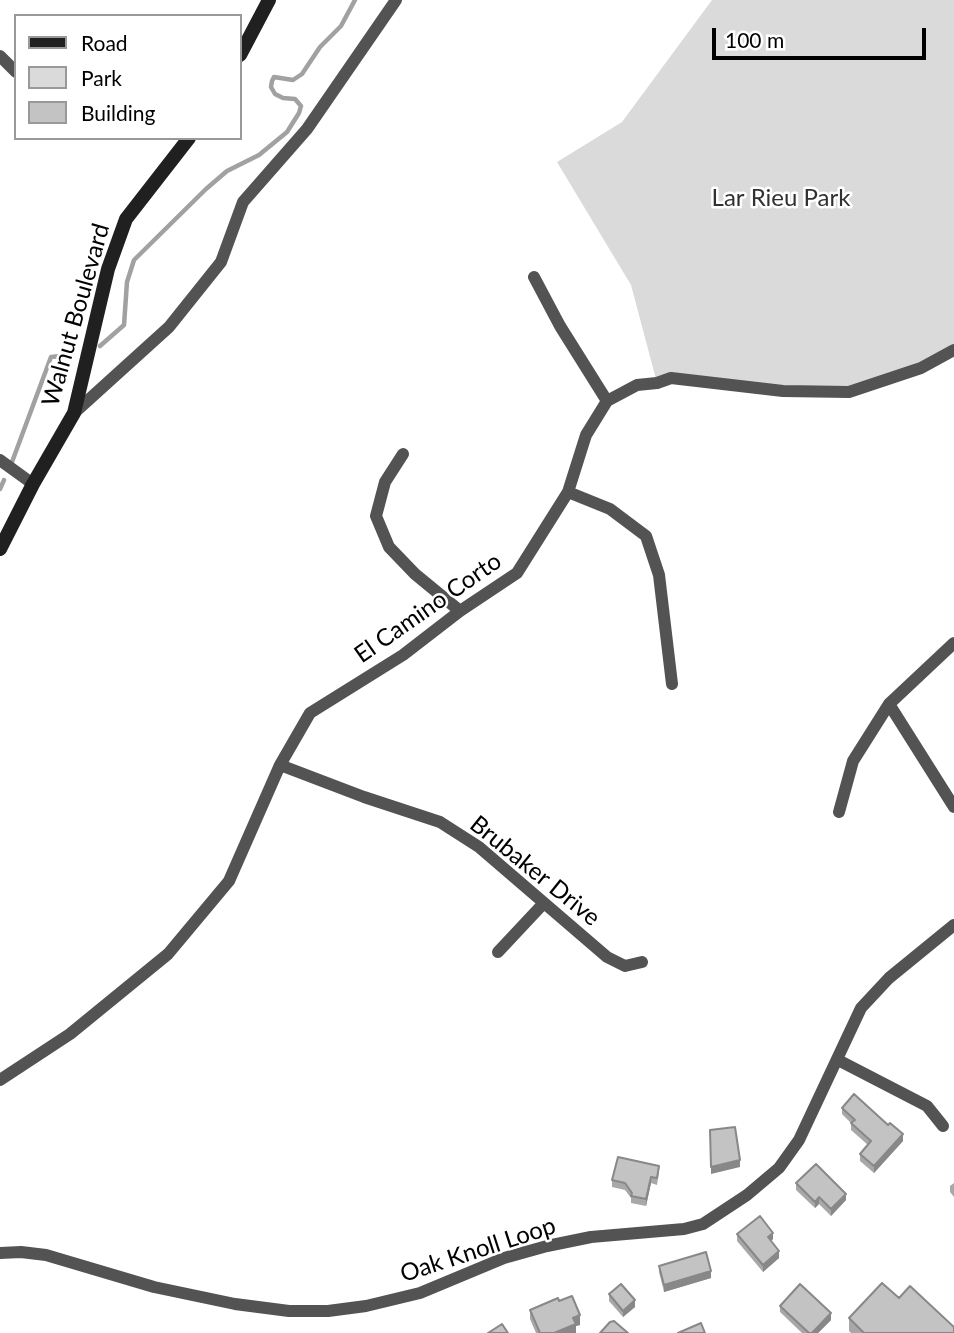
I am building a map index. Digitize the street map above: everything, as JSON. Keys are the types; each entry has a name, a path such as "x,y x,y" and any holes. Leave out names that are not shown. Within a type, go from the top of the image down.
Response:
{"street":[{"path":"242,51 269,0"},
{"path":"74,413 170,327 221,262 243,202 307,129 396,0"},
{"path":"0,56 14,70"},
{"name":"Walnut Boulevard","path":"0,549 74,413 108,269 126,219 187,140"},
{"path":"534,276 560,326 607,401 637,385 671,378 783,391 849,392 921,368 954,350"},
{"name":"El Camino Corto","path":"0,1080 70,1034 168,954 229,881 280,765 310,713 403,655 460,611 517,573 568,492 586,435 607,401"},
{"path":"403,454 385,482 376,516 389,547 415,574 460,611"},
{"path":"0,460 33,484"},
{"path":"568,492 610,509 646,536 659,575 672,684"},
{"path":"839,812 853,761 889,704 954,643"},
{"path":"889,704 954,807"},
{"name":"Brubaker Drive","path":"280,765 440,822 479,847 607,957 625,966 642,962"},
{"path":"498,952 543,904"},
{"name":"Oak Knoll Loop","path":"0,1253 46,1255 154,1287 235,1304 289,1311 328,1311 366,1306 420,1293 505,1258 547,1246 591,1237 684,1229 703,1224 747,1195 779,1168 799,1140 861,1008 889,978 954,925"},
{"path":"838,1060 927,1106 943,1126"}],"green space":[{"name":"Lar Rieu Park","path":"712,0 954,0 954,350 849,392 657,383 631,285 557,162 622,122"}],"building":[{"path":"854,1094 888,1125 890,1123 903,1134 874,1166 860,1154 871,1141 851,1123 855,1120 842,1108"},
{"path":"735,1127 740,1160 711,1167 710,1130"},
{"path":"618,1157 659,1166 657,1178 651,1177 646,1199 631,1196 632,1193 625,1183 612,1180"},
{"path":"816,1164 846,1194 831,1209 819,1197 815,1202 796,1183"},
{"path":"760,1216 773,1233 768,1237 779,1251 763,1265 737,1234"},
{"path":"706,1252 711,1271 664,1285 659,1266"},
{"path":"882,1283 899,1298 910,1286 954,1327 954,1333 864,1333 849,1318"},
{"path":"621,1284 635,1300 623,1311 609,1294"},
{"path":"800,1284 831,1313 812,1333 780,1306"},
{"path":"572,1296 580,1315 573,1318 576,1324 554,1333 540,1333 530,1310 558,1298 559,1301"},
{"path":"614,1321 628,1333 600,1333 610,1322"},
{"path":"701,1323 705,1333 678,1333"},
{"path":"502,1324 508,1333 488,1333"}],"waterway":[{"path":"100,346 124,325 127,282 134,260 227,171 259,155 287,132 301,106 295,99 275,94 271,87 274,77 293,80 302,74 320,47 341,26 355,0"},
{"path":"12,462 51,357 69,355"},
{"path":"0,489 4,480"}]}
